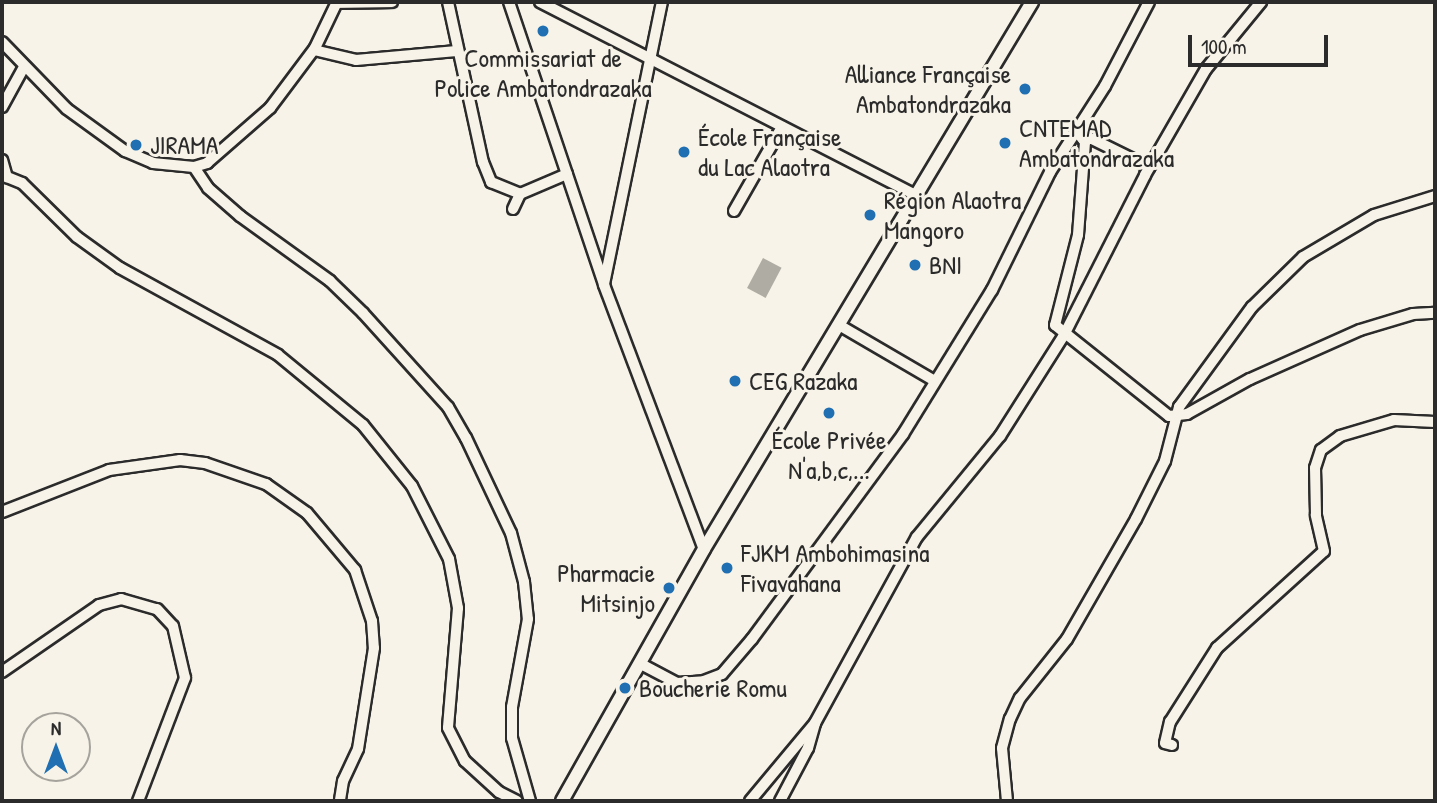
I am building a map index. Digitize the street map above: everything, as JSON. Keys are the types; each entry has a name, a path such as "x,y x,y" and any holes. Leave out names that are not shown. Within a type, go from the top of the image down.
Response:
{"main road":[{"path":"562,801 704,550 1032,2"}],"street":[{"path":"2,42 67,109 125,151 153,163 194,167 207,163 271,108 314,50 337,2 392,2"},
{"path":"448,2 457,51 491,182 520,194"},
{"path":"509,2 604,285 704,550"},
{"path":"540,2 915,195"},
{"path":"604,285 662,2"},
{"path":"641,664 677,683 704,681 722,674 832,534 935,382 992,290 1050,173 1080,136 1149,2"},
{"path":"750,801 815,723 918,537 1000,436 1065,335 1149,167 1206,69 1261,2"},
{"path":"314,50 356,60 457,51"},
{"path":"2,107 24,67"},
{"path":"734,212 782,127"},
{"path":"1080,136 1092,139 1149,167"},
{"path":"1080,136 1078,235 1055,325 1160,410 1177,416 1360,330 1413,314 1435,313"},
{"path":"2,160 4,180 22,183 77,237 120,268 278,355 363,425 412,485 449,559 458,608 449,728 466,761 499,792 517,801"},
{"path":"194,167 208,188 240,216 330,281 363,313 448,407 466,438 507,523 524,582 528,619 512,707 512,738 530,801"},
{"path":"513,209 520,194 567,174"},
{"path":"1007,801 1002,748 1010,719 1020,698 1067,639 1136,519 1165,461 1180,407 1252,307 1303,257 1342,230 1374,215 1435,196"},
{"path":"839,325 935,382"},
{"path":"1172,745 1165,743 1170,722 1217,648 1324,551 1316,515 1315,468 1321,450 1340,436 1394,420 1435,422"},
{"path":"2,512 108,470 180,460 205,463 266,484 307,513 355,570 372,621 374,648 358,749 340,801"},
{"path":"2,672 99,604 121,599 157,609 173,626 185,678 138,801"},
{"path":"780,801 808,748 815,723"}],"shaded area":[{"path":"763,258 782,268 766,298 747,288"}],"place":[{"name":"Commissariat de Police Ambatondrazaka","path":"543,31"},
{"name":"Alliance Française Ambatondrazaka","path":"1025,89"},
{"name":"CNTEMAD Ambatondrazaka","path":"1005,143"},
{"name":"JIRAMA","path":"136,145"},
{"name":"École Française du Lac Alaotra","path":"684,152"},
{"name":"Région Alaotra Mangoro","path":"870,215"},
{"name":"BNI","path":"915,265"},
{"name":"CEG Razaka","path":"735,381"},
{"name":"École Privée N'a,b,c,...","path":"829,413"},
{"name":"FJKM Ambohimasina Fivavahana","path":"727,568"},
{"name":"Pharmacie Mitsinjo","path":"669,588"},
{"name":"Boucherie Romu","path":"625,688"}]}
